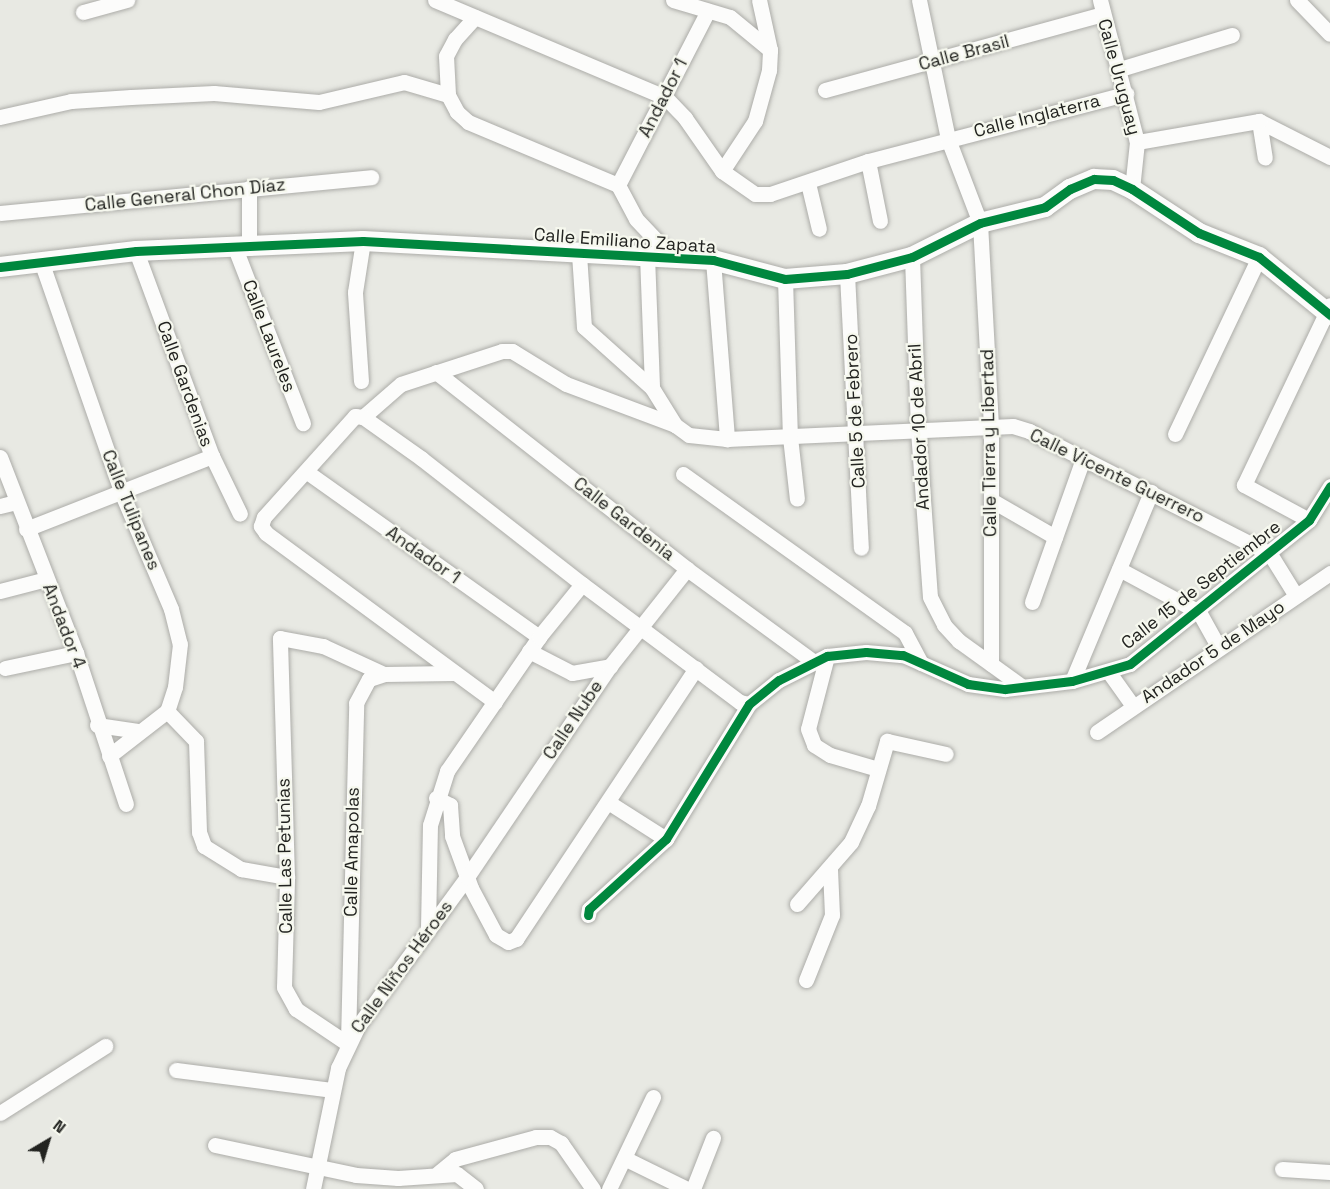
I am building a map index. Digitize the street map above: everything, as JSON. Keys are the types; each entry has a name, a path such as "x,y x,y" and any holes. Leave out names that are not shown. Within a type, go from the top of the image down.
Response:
{"street":[{"path":"83,12 127,0"},
{"path":"435,0 665,98 685,118 722,171 755,121 770,70 770,50 759,0"},
{"path":"673,0 708,11 746,27 770,50"},
{"name":"Calle Tierra y Libertad","path":"919,0 948,139 980,223 991,426 992,664"},
{"path":"1297,0 1330,34"},
{"name":"Calle Brasil","path":"825,90 933,61 1101,7"},
{"name":"Calle Uruguay","path":"1101,7 1120,69 1137,142 1132,189"},
{"name":"Andador 1","path":"618,185 708,11"},
{"path":"475,17 455,39 446,56 448,95 457,112 468,122 618,185 636,219 672,257"},
{"path":"1120,69 1232,35"},
{"path":"0,117 71,101 143,96 214,93 319,102 404,82 448,95"},
{"name":"Calle Inglaterra","path":"722,171 755,194 808,183 867,161 1126,94"},
{"path":"1137,142 1259,121 1330,157"},
{"path":"1259,121 1265,158"},
{"path":"867,161 880,221"},
{"name":"Calle General Chon Díaz","path":"0,213 371,177"},
{"name":"Calle Emiliano Zapata","path":"0,267 136,251 363,241 713,260 785,279 847,274 912,256 980,223 1045,207 1070,189 1094,179 1113,180 1132,189 1199,233 1259,257 1329,310"},
{"path":"808,183 819,229"},
{"path":"242,248 249,188"},
{"path":"361,381 355,292 363,241"},
{"name":"Calle Laureles","path":"242,248 303,423"},
{"name":"Calle Gardenias","path":"136,251 212,456 240,514"},
{"path":"579,254 584,327 652,388 675,425"},
{"path":"647,256 652,388"},
{"name":"Andador 10 de Abril","path":"912,256 918,430 930,597 944,625 959,641 992,664"},
{"path":"1175,434 1259,257"},
{"path":"713,260 727,439"},
{"name":"Calle Tulipanes","path":"41,261 122,494 171,609 180,644 175,687 167,711"},
{"name":"Calle 5 de Febrero","path":"847,274 857,433 861,548"},
{"path":"785,279 790,437 797,499"},
{"path":"1309,520 1244,484 1329,310"},
{"name":"Calle Vicente Guerrero","path":"455,673 266,533 261,525 264,517 307,472 348,422 355,416 363,417 401,384 512,351 566,384 675,425 699,439 790,437 991,426 1029,431 1270,554"},
{"name":"Calle Gardenia","path":"436,372 687,569 820,659"},
{"path":"363,417 582,584 749,704"},
{"path":"0,457 26,529 122,494 212,456"},
{"path":"1032,602 1083,459"},
{"name":"Andador 1","path":"307,472 539,637"},
{"path":"683,474 905,633 921,663"},
{"name":"Calle 15 de Septiembre","path":"820,659 866,652 903,655 968,684 1005,689 1020,685 1072,681 1130,664 1199,612 1309,520 1325,512 1330,486"},
{"path":"1072,681 1151,492"},
{"path":"991,500 1055,537"},
{"path":"0,506 16,502"},
{"name":"Andador 4","path":"26,529 76,653 97,725 126,804"},
{"path":"1270,554 1296,596"},
{"name":"Calle Nube","path":"467,877 610,666 687,569"},
{"path":"1119,569 1199,612 1220,648"},
{"name":"Andador 5 de Mayo","path":"1097,732 1330,573"},
{"path":"0,591 46,579"},
{"path":"428,928 430,825 436,798 447,771 539,637 582,584"},
{"name":"Calle Las Petunias","path":"348,1044 296,1009 287,998 284,987 287,877 280,638 323,646 384,674"},
{"path":"530,651 572,673 610,666"},
{"path":"5,668 76,653"},
{"path":"588,915 589,909 666,839 749,704 779,680 820,659"},
{"path":"820,659 808,729 814,746 830,754 878,769"},
{"path":"992,664 1020,685"},
{"path":"436,798 450,805 452,836 467,877 496,935 508,942 516,939 696,668"},
{"path":"1108,671 1133,706"},
{"path":"384,674 455,673 495,702"},
{"name":"Calle Amapolas","path":"348,1044 356,704 369,679 384,674"},
{"path":"110,756 138,731 167,711 190,732 198,752 199,832 204,846 241,869 287,877"},
{"path":"97,725 138,731"},
{"path":"797,904 830,869 851,842 868,806 887,741 946,753"},
{"path":"608,802 666,839"},
{"path":"806,980 832,915 830,869"},
{"name":"Calle Niños Héroes","path":"313,1189 332,1090 348,1044 428,928 467,877"},
{"path":"0,1113 105,1046"},
{"path":"176,1070 332,1090"},
{"path":"609,1189 626,1159 653,1097"},
{"path":"438,1173 455,1159 536,1137 550,1137 561,1143 593,1189"},
{"path":"693,1189 713,1138"},
{"path":"215,1145 316,1164 356,1175 398,1178 438,1173 457,1174 476,1189"},
{"path":"626,1159 687,1189"},
{"path":"1282,1169 1330,1172"}],"cycle path":[{"path":"0,267 136,251 363,241 713,260 785,279 847,274 912,257 980,223 1045,207 1070,189 1094,179 1113,180 1132,189 1199,233 1259,257 1330,315"},
{"path":"588,915 589,909 666,839 749,704 779,680 827,656 866,652 903,655 968,684 1005,689 1072,681 1130,664 1309,520 1330,486"}]}
